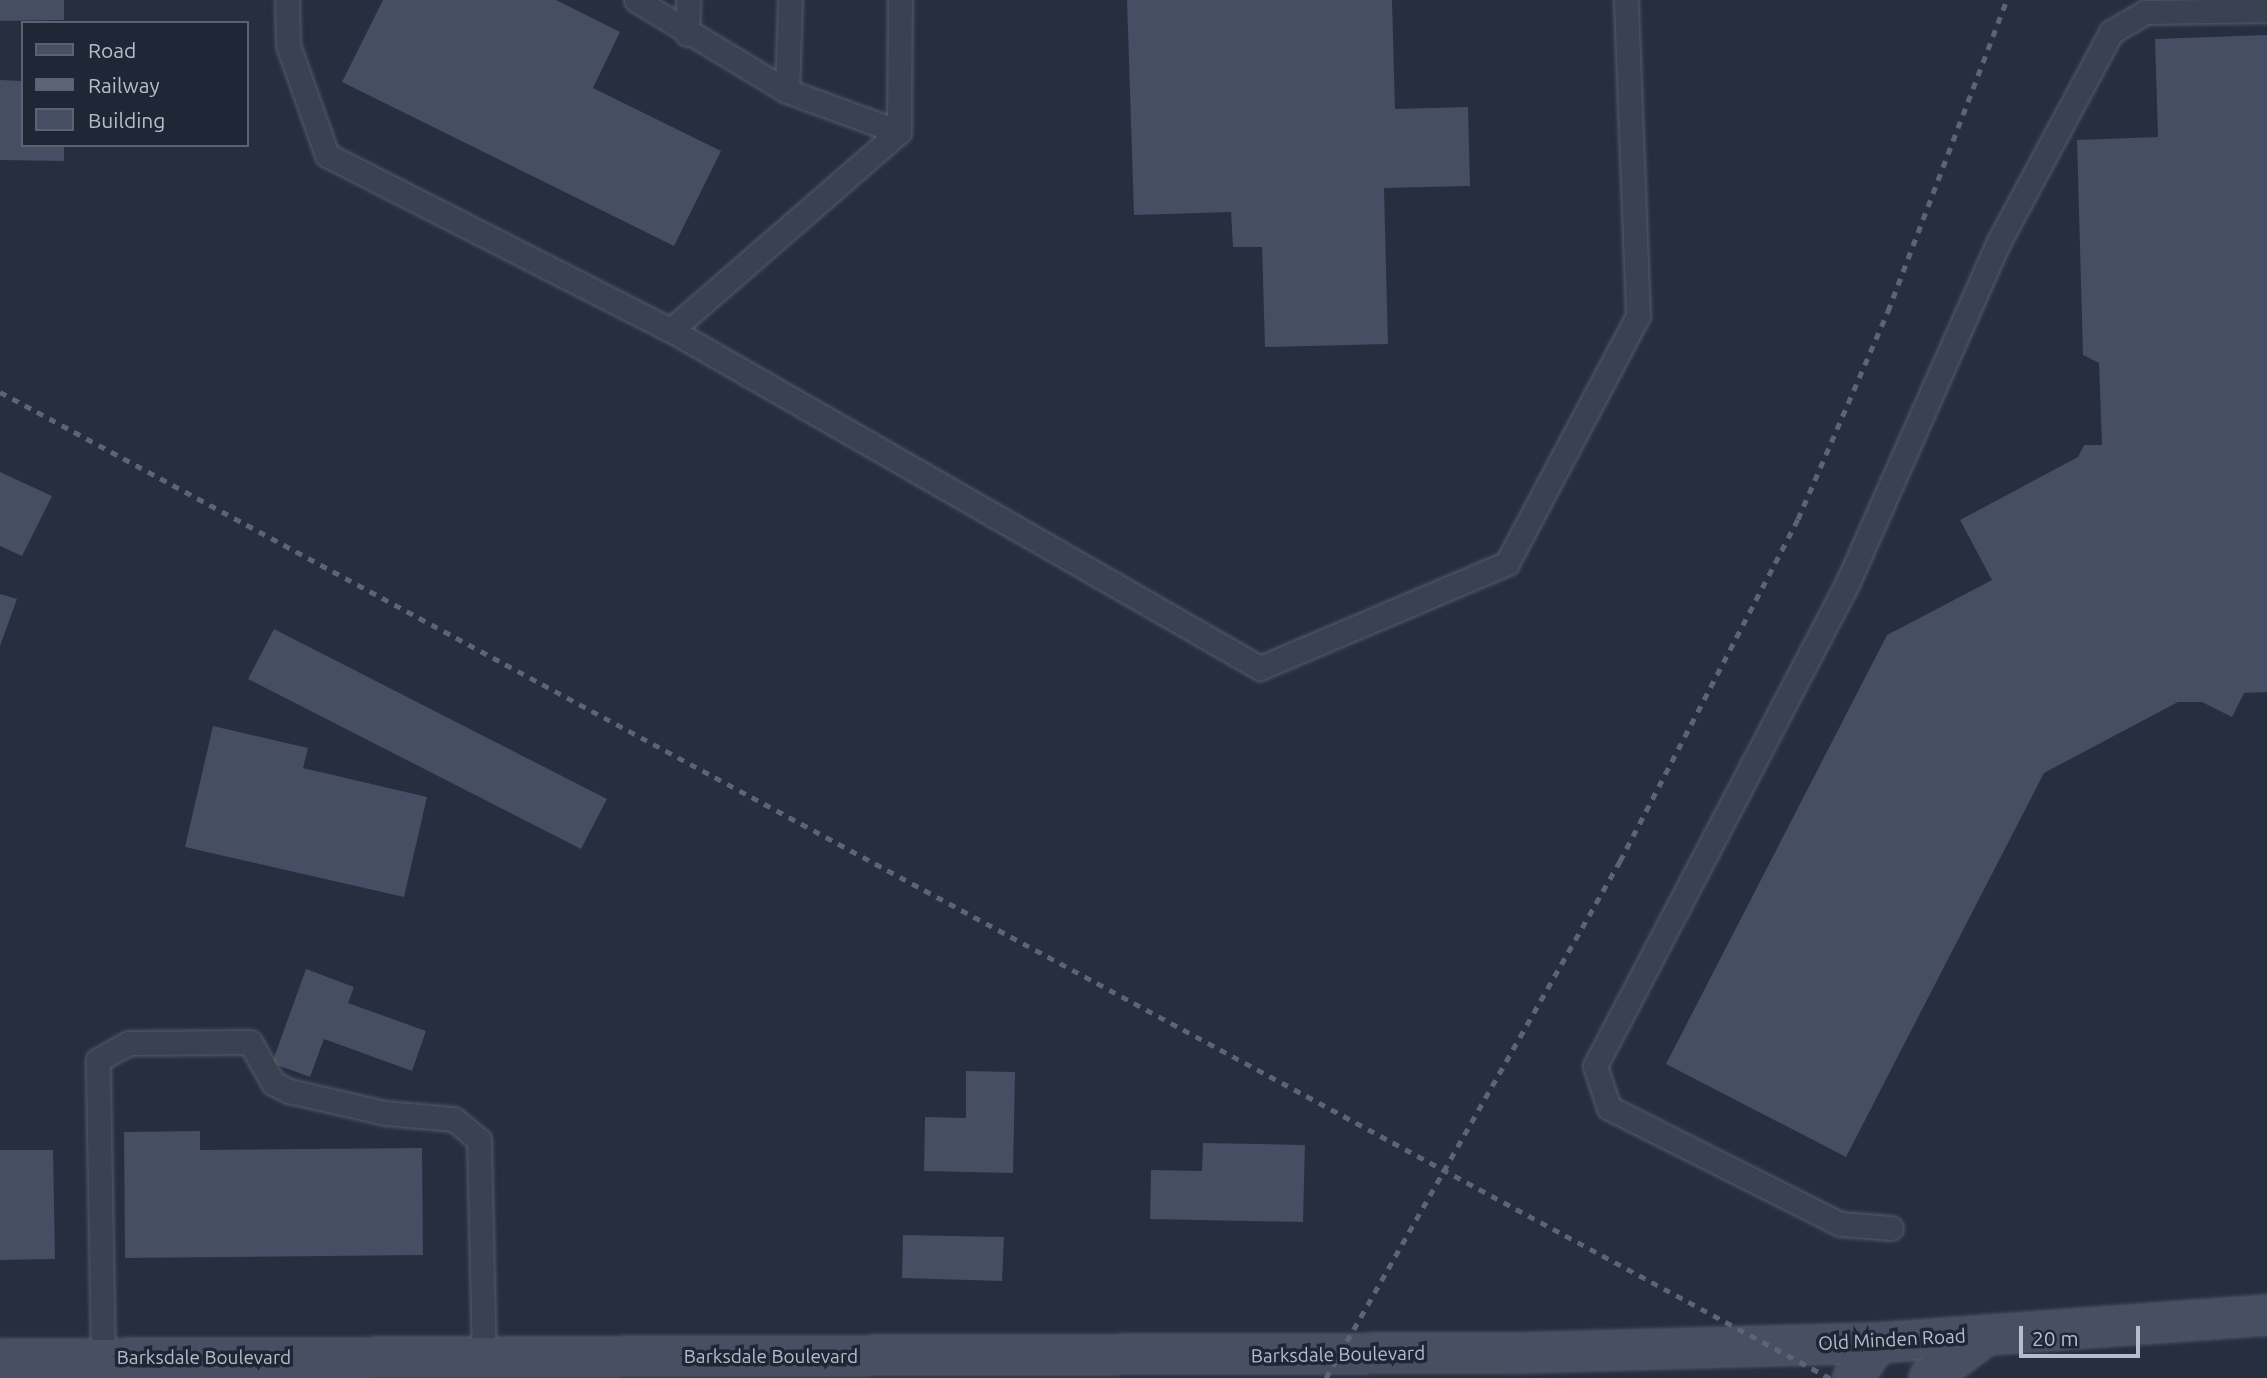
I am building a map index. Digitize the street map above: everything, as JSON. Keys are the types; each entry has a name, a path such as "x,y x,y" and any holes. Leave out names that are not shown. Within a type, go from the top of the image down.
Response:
{"main road":[{"name":"Old Minden Road","path":"1519,1365 2267,1315"},
{"path":"1930,1378 1986,1335"},
{"path":"1853,1378 1877,1343"},
{"name":"Barksdale Boulevard","path":"0,1359 103,1359 330,1368 484,1358 603,1368 1519,1365"}],"lane":[{"path":"287,0 288,45 327,155 671,330 1260,668 1507,563 1638,316 1626,0"},
{"path":"636,0 687,34 787,91 899,132"},
{"path":"687,34 688,0"},
{"path":"787,91 790,0"},
{"path":"671,330 899,132 900,0"},
{"path":"1891,1228 1840,1224 1609,1108 1595,1066 1847,584 1997,245 2111,32 2145,6 2267,10"},
{"path":"103,1359 98,1060 129,1043 236,1042 250,1042 273,1083 289,1091 384,1113 454,1119 479,1140 485,1177 484,1358"}],"building":[{"path":"0,0 64,0 64,20 0,21"},
{"path":"383,0 556,0 620,32 593,88 721,151 674,246 342,82"},
{"path":"1127,0 1392,0 1395,109 1468,107 1470,186 1384,188 1388,344 1265,347 1262,247 1233,247 1231,212 1134,215"},
{"path":"2267,35 2267,692 2244,693 2232,717 2202,702 2178,702 2044,773 1846,1157 1666,1064 1887,635 1992,580 1960,520 2078,457 2084,445 2102,445 2099,363 2083,355 2077,140 2158,137 2155,39"},
{"path":"0,80 21,81 21,147 64,147 64,161 0,160"},
{"path":"0,472 52,496 22,556 0,546"},
{"path":"0,594 17,599 0,646"},
{"path":"274,629 607,799 581,849 248,679"},
{"path":"213,726 308,748 303,768 427,797 404,897 185,847"},
{"path":"306,969 354,987 348,1003 426,1031 412,1071 324,1039 310,1077 272,1063"},
{"path":"966,1071 1015,1072 1013,1173 924,1171 925,1117 966,1118"},
{"path":"200,1131 200,1150 422,1148 423,1255 125,1258 124,1132"},
{"path":"1203,1143 1305,1145 1303,1222 1150,1219 1151,1170 1202,1171"},
{"path":"0,1150 53,1150 55,1259 0,1260"},
{"path":"903,1235 1004,1237 1002,1281 902,1278"}],"railway":[{"path":"1326,1378 1620,861 1798,519 1888,311 2007,0"},
{"path":"0,392 1830,1378"}]}
